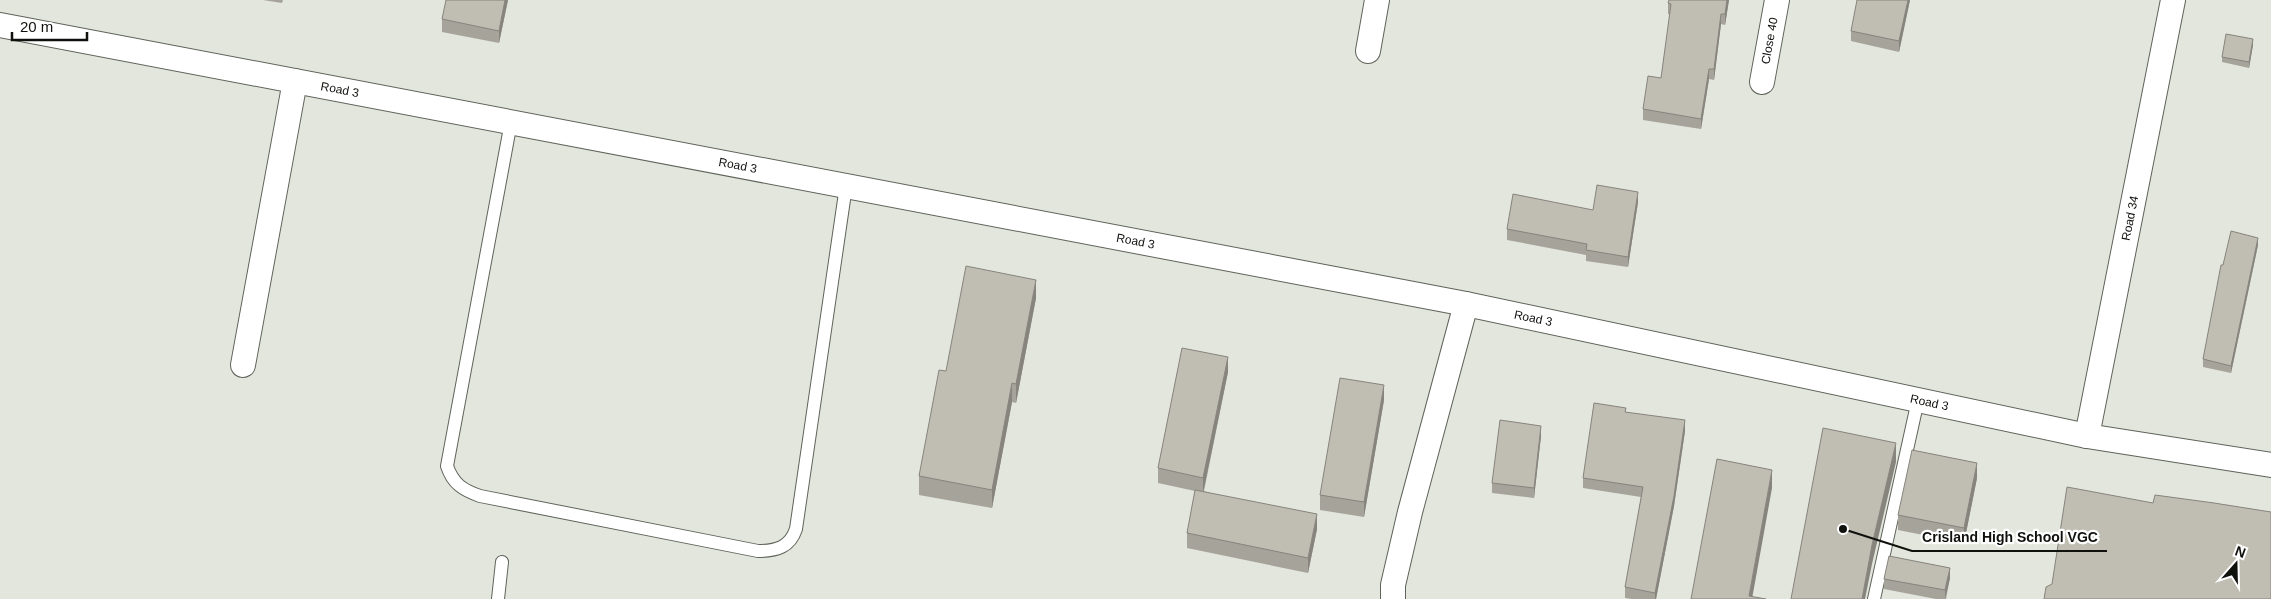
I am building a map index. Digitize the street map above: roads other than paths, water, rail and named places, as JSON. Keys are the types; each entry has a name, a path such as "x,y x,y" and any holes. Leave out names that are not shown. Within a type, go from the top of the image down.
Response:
{"street":[{"path":"1368,51 1377,0"},
{"name":"Close 40","path":"1762,82 1777,0"},
{"name":"Road 34","path":"2087,436 2173,0"},
{"name":"Road 3","path":"0,25 1466,304 2087,436 2271,466"},
{"path":"243,365 296,81"},
{"path":"1393,599 1393,585 1410,512 1466,304"}],"lane":[{"path":"511,122 446,466 451,478 464,490 480,496 758,552 771,551 785,546 792,540 796,529 846,186"},
{"path":"1874,599 1918,400"},
{"path":"498,599 502,562"}],"place":[{"name":"Crisland High School VGC","path":"1843,529"}]}
